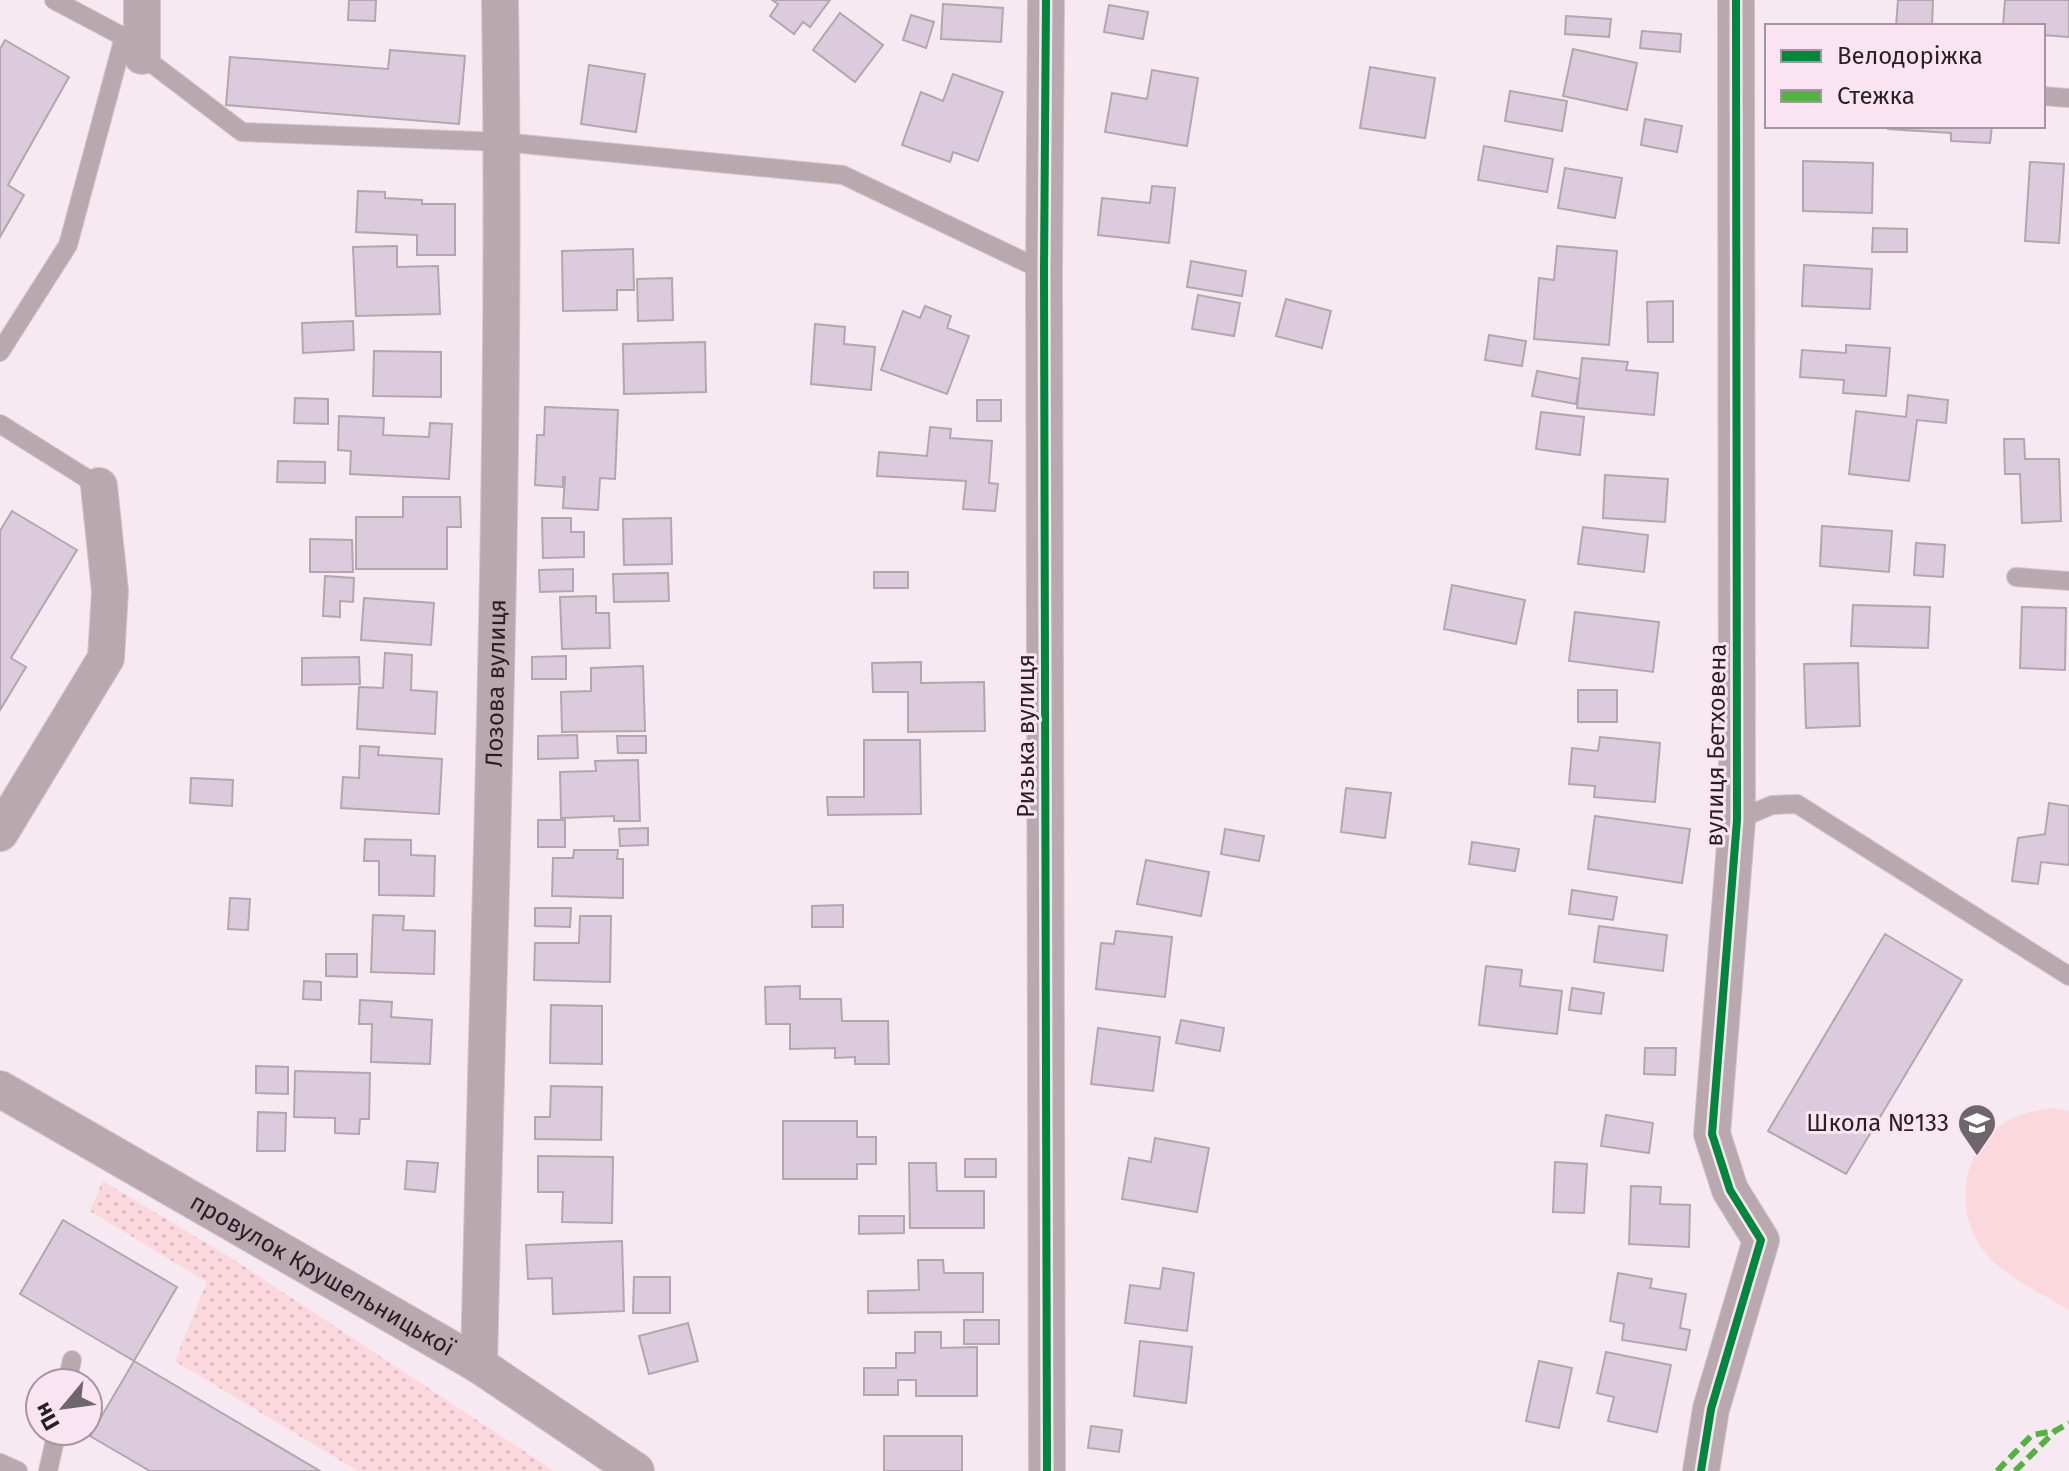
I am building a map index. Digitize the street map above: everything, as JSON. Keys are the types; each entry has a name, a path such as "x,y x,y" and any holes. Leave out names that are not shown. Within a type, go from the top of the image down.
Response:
{"street":[{"path":"133,46 142,0"},
{"name":"Лозова вулиця","path":"479,1365 497,576 502,142 500,0"},
{"name":"Ризька вулиця","path":"1046,0 1047,1471"},
{"name":"вулиця Бетховена","path":"1701,1471 1711,1409 1761,1240 1730,1190 1712,1134 1737,820 1736,0"},
{"path":"0,833 106,658 110,591 99,486"},
{"name":"провулок Крушельницької","path":"0,1089 479,1365 636,1471"}],"lane":[{"path":"54,0 133,46 242,132 502,142 843,175 1044,271"},
{"path":"0,352 68,245 133,46"},
{"path":"2045,96 2069,98"},
{"path":"0,424 99,486"},
{"path":"2016,577 2069,581"},
{"path":"1737,820 1772,805 1797,804 2069,976"},
{"path":"70,1367 72,1360"},
{"path":"48,1471 53,1447"},
{"path":"0,1463 18,1471"}],"shaded area":[{"path":"2054,1108 2069,1111 2069,1310 2015,1278 1987,1255 1968,1219 1965,1200 1972,1161 1995,1130 2018,1116"},
{"path":"103,1181 231,1258 554,1471 358,1471 175,1361 207,1282 90,1211"}],"building":[{"path":"349,0 376,0 375,21 348,20"},
{"path":"772,0 830,0 810,27 803,22 794,34 770,16 778,4"},
{"path":"1898,0 1933,0 1932,24 1896,24"},
{"path":"2005,0 2069,0 2069,37 2045,35 2045,24 2003,24"},
{"path":"943,4 1003,8 1001,42 941,39"},
{"path":"1109,5 1148,12 1143,39 1104,32"},
{"path":"840,13 883,45 855,82 813,50"},
{"path":"911,15 934,22 926,48 903,40"},
{"path":"1566,16 1611,19 1609,37 1565,34"},
{"path":"1642,31 1681,34 1680,52 1640,48"},
{"path":"5,40 69,77 8,185 24,195 0,237 0,49"},
{"path":"1573,49 1637,63 1627,110 1563,96"},
{"path":"390,50 465,56 459,124 226,105 230,57 388,69"},
{"path":"589,65 645,74 636,132 581,124"},
{"path":"1370,67 1435,78 1425,138 1360,128"},
{"path":"1152,70 1198,78 1187,146 1105,132 1112,93 1147,99"},
{"path":"953,74 1003,92 978,161 953,152 950,162 902,145 921,92 943,101"},
{"path":"1510,91 1567,101 1562,131 1505,121"},
{"path":"1645,119 1682,126 1677,152 1641,145"},
{"path":"1992,128 1990,143 1951,141 1951,133 1888,129"},
{"path":"1484,146 1553,159 1547,192 1478,180"},
{"path":"1803,161 1873,163 1872,213 1803,211"},
{"path":"2030,162 2064,164 2059,243 2025,241"},
{"path":"1565,168 1622,178 1615,218 1558,208"},
{"path":"1152,186 1175,188 1169,243 1098,235 1102,198 1150,203"},
{"path":"358,191 385,192 385,198 422,200 422,204 455,204 455,255 417,255 417,235 356,232"},
{"path":"1873,228 1907,229 1907,252 1872,252"},
{"path":"397,246 397,267 438,266 440,314 356,316 353,247"},
{"path":"1557,246 1617,251 1609,345 1534,339 1539,278 1554,280"},
{"path":"633,249 634,290 617,290 617,310 563,311 562,251"},
{"path":"1191,261 1246,271 1242,296 1187,287"},
{"path":"1804,265 1872,269 1870,309 1802,306"},
{"path":"672,278 673,320 638,321 637,279"},
{"path":"1198,295 1240,303 1234,336 1192,329"},
{"path":"1286,299 1331,311 1322,348 1276,336"},
{"path":"1673,301 1673,342 1648,342 1647,302"},
{"path":"925,306 951,316 947,328 969,336 947,394 881,370 903,311 920,318"},
{"path":"353,321 354,350 303,353 302,323"},
{"path":"815,324 845,327 844,344 875,347 871,390 811,384"},
{"path":"1489,335 1526,341 1522,366 1485,360"},
{"path":"705,342 706,392 624,394 623,344"},
{"path":"1846,345 1890,348 1886,396 1843,393 1844,380 1800,377 1802,350 1846,353"},
{"path":"374,351 441,352 441,397 373,396"},
{"path":"1582,358 1628,362 1626,370 1658,373 1654,415 1577,408"},
{"path":"1537,371 1580,379 1576,404 1532,396"},
{"path":"1908,395 1948,400 1946,423 1917,420 1909,481 1849,474 1856,411 1906,417"},
{"path":"295,398 328,399 328,424 294,423"},
{"path":"977,400 1001,400 1001,421 977,421"},
{"path":"545,407 618,410 615,479 600,478 598,510 563,508 565,477 563,487 535,485 537,435 544,435"},
{"path":"1541,412 1584,417 1580,455 1536,449"},
{"path":"339,416 384,418 383,435 429,437 430,423 452,424 449,479 350,474 351,451 338,450"},
{"path":"930,427 951,429 950,438 992,441 989,483 998,484 995,511 963,509 966,481 877,476 879,452 927,456"},
{"path":"2004,439 2024,439 2025,459 2059,459 2061,521 2022,523 2020,474 2005,474"},
{"path":"278,461 325,462 325,483 277,482"},
{"path":"1605,475 1668,479 1665,522 1603,518"},
{"path":"403,497 460,497 461,527 447,527 447,569 356,569 356,517 403,517"},
{"path":"12,511 77,550 11,658 26,667 0,710 0,531"},
{"path":"542,518 571,518 571,532 584,532 584,557 543,558"},
{"path":"671,518 672,564 624,565 623,519"},
{"path":"1822,526 1892,531 1889,572 1820,566"},
{"path":"1583,527 1648,535 1644,572 1578,564"},
{"path":"310,539 352,540 353,572 310,572"},
{"path":"1916,543 1945,545 1943,577 1914,575"},
{"path":"573,569 573,591 540,592 539,570"},
{"path":"874,572 908,572 908,588 874,588"},
{"path":"668,573 669,601 614,602 613,574"},
{"path":"325,576 354,578 353,602 340,601 340,617 323,616"},
{"path":"1452,585 1525,600 1516,644 1444,629"},
{"path":"596,596 596,613 609,613 610,648 562,649 560,597"},
{"path":"364,598 434,603 431,645 361,640"},
{"path":"1853,605 1930,607 1928,648 1851,646"},
{"path":"2022,607 2066,608 2065,670 2020,668"},
{"path":"1575,612 1659,622 1653,672 1569,661"},
{"path":"385,653 412,655 411,690 437,692 435,734 357,729 359,687 383,688"},
{"path":"566,656 566,679 532,679 532,657"},
{"path":"359,657 360,684 302,685 302,658"},
{"path":"921,662 921,683 984,682 985,731 908,732 908,692 873,692 872,663"},
{"path":"1858,663 1860,726 1806,728 1804,664"},
{"path":"643,666 645,731 562,732 561,692 591,691 591,668"},
{"path":"1578,690 1617,690 1617,722 1578,722"},
{"path":"577,735 578,758 538,759 538,736"},
{"path":"617,736 646,736 646,753 618,753"},
{"path":"1600,737 1660,743 1655,802 1594,797 1595,786 1569,784 1572,748 1598,751"},
{"path":"864,740 920,740 921,814 828,815 827,797 864,797"},
{"path":"360,746 379,747 378,755 442,759 439,814 341,808 343,777 359,778"},
{"path":"638,760 640,821 614,821 614,816 561,818 560,772 596,771 595,761"},
{"path":"191,778 233,780 232,806 190,803"},
{"path":"1346,788 1391,793 1385,838 1341,832"},
{"path":"2049,803 2069,806 2069,865 2041,862 2038,884 2012,881 2018,838 2045,834"},
{"path":"1595,816 1690,829 1682,883 1588,869"},
{"path":"538,820 565,820 565,847 538,847"},
{"path":"648,828 648,845 620,846 619,829"},
{"path":"1225,829 1264,836 1259,861 1221,854"},
{"path":"365,839 411,840 411,855 435,856 434,896 379,895 379,861 364,861"},
{"path":"1472,842 1519,849 1515,871 1469,864"},
{"path":"574,850 618,850 617,859 623,859 623,898 552,896 553,858 573,858"},
{"path":"1146,860 1209,872 1201,916 1137,904"},
{"path":"1572,890 1617,897 1613,920 1569,914"},
{"path":"230,898 250,899 248,930 228,929"},
{"path":"843,905 843,927 812,927 812,906"},
{"path":"535,908 571,908 570,927 535,926"},
{"path":"373,915 404,916 403,930 435,931 434,974 371,972"},
{"path":"580,916 611,916 610,982 534,980 535,943 579,943"},
{"path":"1599,926 1667,935 1663,971 1594,962"},
{"path":"1116,931 1172,937 1165,997 1096,989 1101,943 1114,944"},
{"path":"1885,934 1962,980 1846,1174 1768,1131"},
{"path":"326,954 357,954 357,977 326,976"},
{"path":"1486,966 1522,970 1520,986 1562,991 1557,1034 1479,1025"},
{"path":"304,981 321,982 321,1000 303,999"},
{"path":"800,986 800,999 841,999 842,1021 888,1021 889,1064 855,1064 855,1057 835,1058 835,1048 790,1049 790,1024 766,1024 765,987"},
{"path":"1572,988 1604,993 1601,1014 1569,1010"},
{"path":"360,1000 392,1002 391,1017 432,1020 430,1064 371,1062 372,1024 359,1024"},
{"path":"551,1005 602,1006 602,1064 550,1063"},
{"path":"1181,1020 1224,1028 1220,1051 1176,1043"},
{"path":"1098,1028 1160,1037 1153,1091 1091,1084"},
{"path":"1645,1048 1676,1048 1675,1075 1644,1074"},
{"path":"256,1066 288,1067 288,1094 256,1093"},
{"path":"295,1071 370,1073 369,1119 360,1119 359,1134 335,1133 335,1118 294,1117"},
{"path":"551,1086 602,1087 601,1140 535,1139 535,1117 550,1117"},
{"path":"258,1112 286,1113 285,1151 257,1151"},
{"path":"1606,1115 1653,1123 1649,1153 1601,1146"},
{"path":"783,1121 857,1121 857,1137 876,1137 876,1164 857,1164 857,1179 783,1179"},
{"path":"1155,1138 1209,1148 1197,1212 1122,1199 1129,1158 1151,1162"},
{"path":"538,1156 613,1157 612,1223 562,1222 563,1192 538,1192"},
{"path":"965,1159 996,1159 996,1177 965,1177"},
{"path":"407,1161 438,1163 435,1192 405,1189"},
{"path":"1555,1162 1587,1164 1584,1213 1553,1212"},
{"path":"909,1163 936,1163 937,1191 984,1191 984,1228 910,1228"},
{"path":"1631,1186 1661,1187 1660,1204 1690,1205 1689,1247 1629,1244"},
{"path":"859,1216 904,1216 904,1233 859,1234"},
{"path":"63,1220 177,1287 134,1361 20,1294"},
{"path":"622,1241 624,1311 553,1314 552,1278 528,1279 526,1245"},
{"path":"918,1260 943,1260 944,1273 983,1273 983,1312 868,1313 868,1291 919,1290"},
{"path":"1163,1268 1194,1273 1187,1331 1125,1323 1130,1285 1160,1289"},
{"path":"1618,1273 1652,1279 1650,1288 1686,1294 1680,1328 1690,1330 1686,1350 1622,1340 1624,1324 1610,1321"},
{"path":"634,1277 670,1277 670,1313 633,1313"},
{"path":"964,1320 999,1320 999,1344 964,1344"},
{"path":"688,1323 698,1361 649,1374 639,1336"},
{"path":"915,1332 941,1332 941,1348 977,1347 977,1396 916,1396 916,1380 898,1380 898,1395 864,1395 864,1368 896,1368 896,1353 915,1353"},
{"path":"1140,1341 1192,1347 1186,1403 1134,1396"},
{"path":"1606,1352 1671,1365 1657,1432 1608,1421 1614,1397 1597,1393"},
{"path":"134,1361 320,1471 150,1471 104,1444 104,1412"},
{"path":"1539,1361 1572,1368 1559,1428 1526,1421"},
{"path":"1091,1426 1122,1430 1119,1452 1088,1448"},
{"path":"884,1436 962,1436 962,1471 884,1471"}],"marked path":[{"path":"2015,1471 2055,1431 2069,1423"},
{"path":"1997,1471 2032,1435 2055,1431"}],"cycle path":[{"path":"1046,0 1047,1471"},
{"path":"1701,1471 1711,1409 1761,1240 1730,1190 1712,1134 1737,820 1736,0"}],"place":[{"name":"Школа №133","path":"1977,1157"}]}
